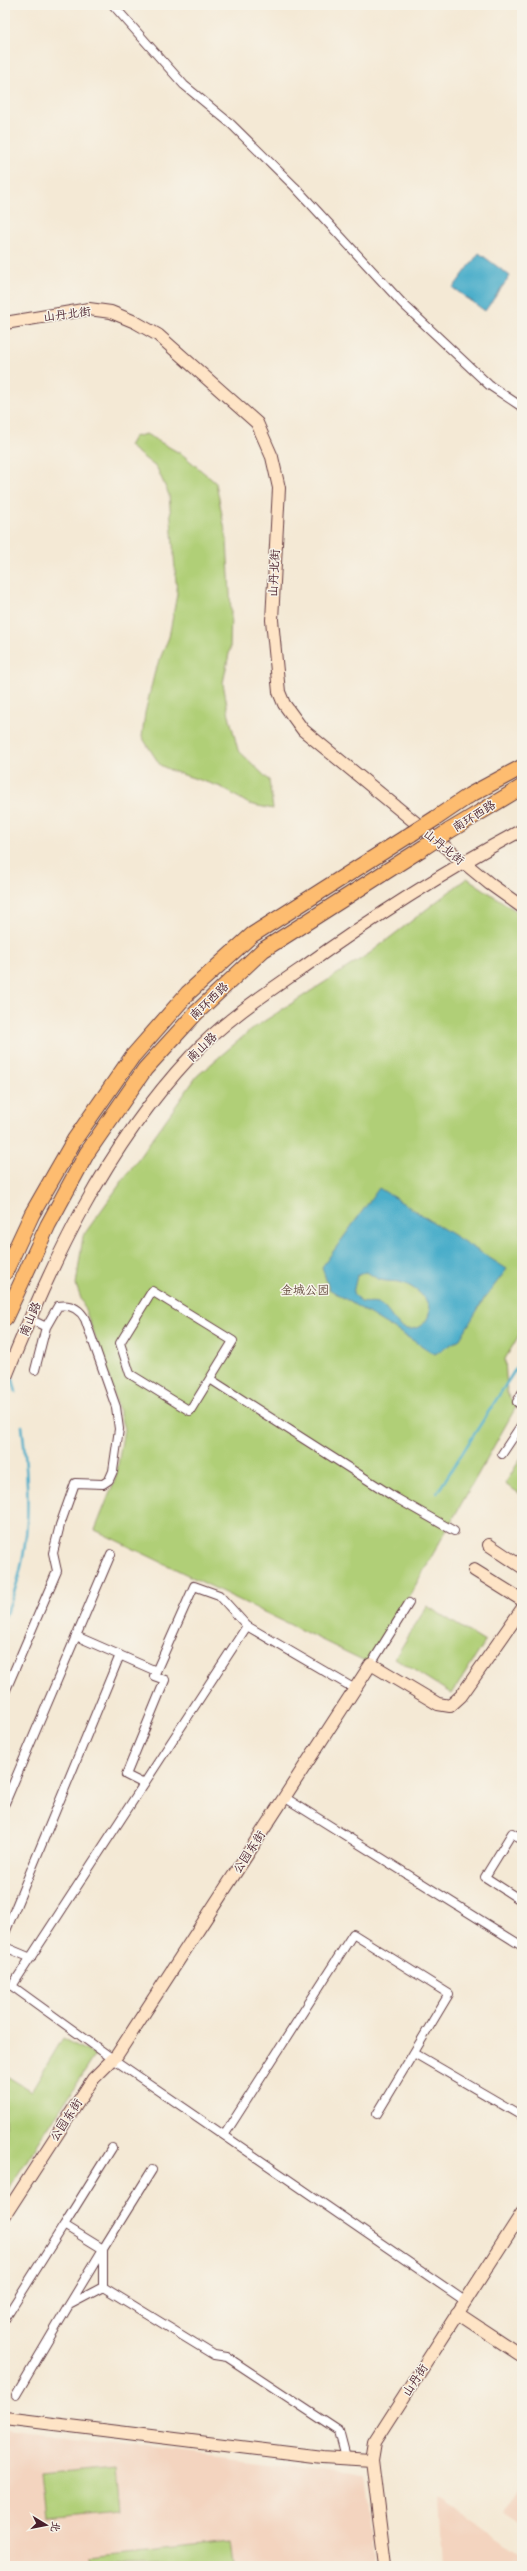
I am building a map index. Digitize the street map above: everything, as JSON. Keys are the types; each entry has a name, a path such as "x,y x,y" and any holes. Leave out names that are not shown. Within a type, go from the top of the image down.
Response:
{"highway":[{"name":"南环西路","path":"5,1272 32,1214 75,1140 132,1057 188,994 252,935 436,818 522,767"},
{"name":"南环西路","path":"5,1318 48,1225 87,1153 145,1070 196,1012 263,950 448,831 522,787"}],"street":[{"path":"113,5 184,85 231,124 295,187 402,303 489,385 522,407"},
{"name":"山丹北街","path":"5,323 89,308 111,312 136,322 158,336 257,423 272,457 279,488 272,620 276,673 284,704 303,730 462,862 522,907"},
{"name":"南山路","path":"5,1379 30,1319 93,1188 138,1122 191,1055 240,1012 344,938 462,862 522,830"},
{"path":"152,1291 233,1341 210,1379 190,1411 130,1374 120,1343 152,1291"},
{"path":"5,1692 57,1570 53,1553 60,1525 75,1483 103,1484 109,1480 113,1471 119,1429 116,1407 82,1314 69,1306 58,1306 46,1326 35,1370"},
{"path":"30,1319 46,1326"},
{"path":"210,1379 396,1498 454,1531"},
{"path":"522,1393 516,1402 522,1406"},
{"path":"502,1454 522,1424"},
{"path":"489,1546 522,1567"},
{"path":"5,1804 111,1554"},
{"path":"474,1570 522,1600"},
{"path":"144,1784 126,1775 165,1680 154,1676 194,1586 219,1595 247,1626 355,1689"},
{"path":"409,1604 371,1664 438,1704 450,1706 461,1696 522,1609"},
{"path":"247,1626 12,1986 113,2059 465,2301"},
{"path":"76,1636 156,1671"},
{"path":"5,1933 120,1655"},
{"name":"公园东街","path":"5,2214 93,2079 113,2059 371,1664"},
{"path":"284,1797 522,1946"},
{"path":"522,1839 512,1833 484,1878 522,1901"},
{"path":"224,2134 353,1934 449,1994 377,2114"},
{"path":"5,1947 31,1958"},
{"path":"414,2053 522,2116"},
{"path":"5,2319 112,2148"},
{"path":"16,2395 152,2170"},
{"name":"山丹街","path":"385,2566 372,2460 375,2442 522,2213"},
{"path":"64,2225 103,2249"},
{"path":"103,2249 103,2287"},
{"path":"69,2305 103,2287"},
{"path":"103,2287 214,2355 227,2357 339,2431 346,2458"},
{"path":"457,2314 522,2356"},
{"path":"5,2418 372,2460"}],"shaded area":[{"path":"5,2430 316,2468 364,2472 375,2566 5,2566"},
{"path":"522,2483 522,2522 504,2510"},
{"path":"439,2498 522,2554 522,2566 443,2566"}],"green space":[{"path":"146,434 183,455 216,483 227,541 231,611 230,649 223,683 228,711 238,750 269,780 273,809 249,804 221,787 172,771 160,765 142,737 145,713 155,671 169,637 177,594 169,495 157,468 129,446 134,437"},
{"name":"金城公园","path":"467,878 522,915 522,1330 505,1359 507,1393 516,1407 371,1664 95,1530 116,1477 124,1429 106,1366 76,1285 83,1236 197,1076 252,1029 370,953"},
{"path":"522,1456 522,1495 505,1484"},
{"path":"427,1606 485,1642 452,1694 395,1658"},
{"path":"63,2038 95,2056 5,2194 5,2075 31,2091"},
{"path":"115,2466 119,2510 46,2517 41,2473"},
{"path":"231,2543 234,2566 91,2566 90,2558"}],"water":[{"path":"479,253 510,276 485,311 453,288"},
{"path":"379,1188 507,1269 484,1299 460,1339 435,1354 329,1289 322,1267","holes":["365,1272 386,1281 406,1284 419,1292 428,1304 429,1310 428,1317 424,1323 416,1328 407,1329 399,1325 381,1305 376,1303 361,1302 353,1293 357,1276"]}],"waterway":[{"path":"437,1493 522,1359"},
{"path":"12,1376 16,1392"},
{"path":"5,1616 21,1569 25,1546 28,1499 22,1426"}]}
